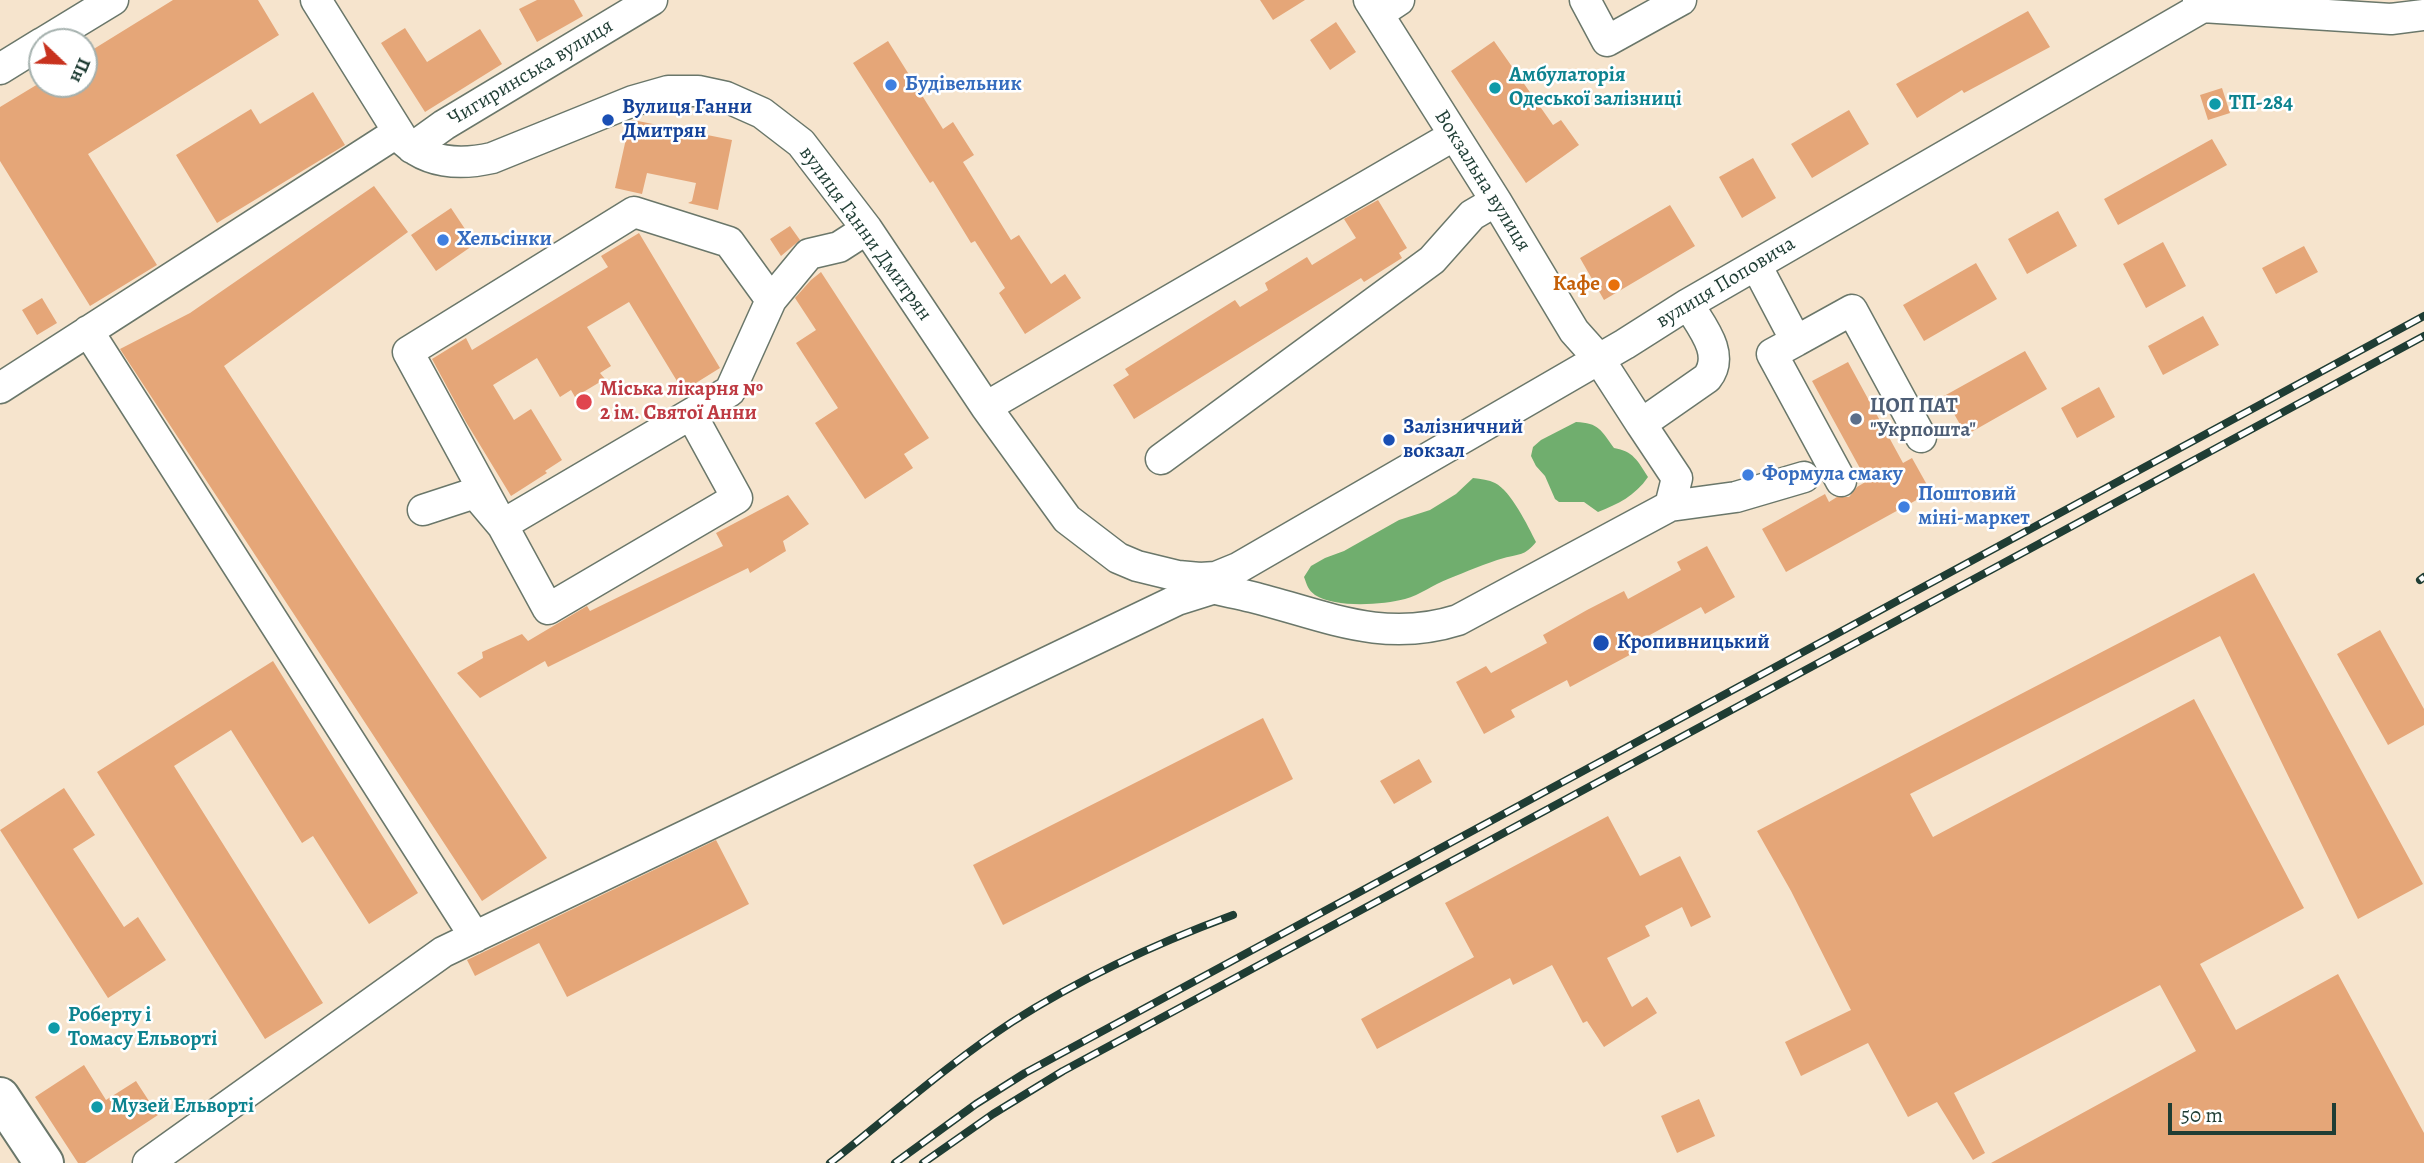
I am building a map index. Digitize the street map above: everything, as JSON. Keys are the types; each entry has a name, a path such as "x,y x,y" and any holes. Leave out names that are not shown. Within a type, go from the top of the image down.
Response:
{"main road":[{"path":"0,1097 44,1163"}],"street":[{"path":"67,28 113,0"},
{"path":"316,0 405,140"},
{"name":"Чигиринська вулиця","path":"0,388 88,331 405,140 444,125 652,0"},
{"path":"1585,0 1607,41 1681,0"},
{"path":"2205,2 2391,19 2424,15"},
{"name":"вулиця Поповича","path":"1238,568 2205,2"},
{"name":"Вокзальна вулиця","path":"1382,5 1453,136 1496,201 1574,331 1599,359 1677,478 1670,506"},
{"path":"0,69 28,52"},
{"name":"вулиця Ганни Дмитрян","path":"405,140 434,159 470,163 492,158 633,101 668,91 698,91 726,97 762,113 801,143 867,229 986,408 1055,503 1079,529 1118,558 1137,566 1178,576 1216,577 1238,568"},
{"path":"986,408 1453,136"},
{"path":"1161,458 1432,260 1472,215 1496,201"},
{"path":"691,414 737,498 548,609 408,352 634,212 729,242 771,300"},
{"path":"502,524 730,391 771,300 809,254 839,247 867,229"},
{"path":"1756,265 1796,341"},
{"path":"1641,424 1707,378 1714,369 1716,359 1713,348 1688,304"},
{"path":"1841,481 1772,354 1852,310 1921,437"},
{"path":"88,331 475,937"},
{"path":"1178,576 1212,589 1251,596 1360,627 1398,630 1439,626 1458,620 1670,506 1736,496 1804,477"},
{"path":"423,510 475,493 502,524"},
{"path":"148,1163 443,952 1177,600 1212,589"}],"green space":[{"path":"1576,422 1590,424 1599,429 1614,448 1634,458 1648,477 1626,499 1598,512 1584,502 1559,502 1555,499 1545,476 1531,456 1533,447 1541,440"},
{"path":"1473,478 1495,483 1507,493 1536,542 1528,550 1483,565 1411,597 1395,601 1346,604 1324,599 1309,589 1304,577 1311,566 1399,520 1430,510 1456,494"}],"building":[{"path":"173,0 258,0 279,35 88,154 157,265 90,306 0,161 0,107 28,90 28,98 98,98 98,46"},
{"path":"537,0 574,0 583,16 537,42 519,9"},
{"path":"1260,0 1305,0 1273,20"},
{"path":"2028,11 2050,47 1964,93 1962,90 1917,118 1896,84"},
{"path":"1336,22 1356,52 1330,70 1310,40"},
{"path":"405,28 427,62 480,29 502,64 425,112 381,43"},
{"path":"888,41 943,129 953,122 974,155 963,162 1011,240 1019,235 1051,284 1065,274 1081,298 1025,334 999,293 1005,288 975,241 971,243 933,181 930,183 853,63"},
{"path":"1494,41 1553,125 1561,120 1579,145 1526,183 1451,71"},
{"name":"ТП-284","path":"2222,88 2230,113 2208,120 2200,95"},
{"path":"313,92 345,145 217,223 176,155 251,109 260,124"},
{"path":"1849,110 1869,144 1812,178 1791,144"},
{"path":"630,121 732,140 718,210 688,203 692,201 696,183 647,173 642,194 615,188"},
{"path":"2212,139 2227,165 2118,225 2104,199"},
{"path":"1753,158 1776,198 1742,218 1719,177"},
{"path":"374,186 408,232 224,366 547,858 482,901 120,349 190,313"},
{"path":"1378,200 1407,248 1399,253 1402,258 1364,282 1361,278 1134,419 1113,385 1129,375 1125,369 1235,300 1240,307 1268,290 1265,283 1307,257 1312,265 1356,238 1344,219"},
{"path":"1670,205 1695,246 1604,300 1580,258"},
{"name":"Хельсінки","path":"451,208 475,244 436,271 411,235"},
{"path":"2058,211 2077,246 2027,274 2008,239"},
{"path":"790,226 800,240 781,256 770,239"},
{"path":"639,233 720,368 683,391 629,302 587,327 611,366 600,373 605,379 575,397 571,390 560,397 537,358 493,385 514,420 531,409 562,460 511,496 432,359 466,338 472,350 608,267 601,256"},
{"path":"2163,242 2186,286 2146,308 2123,264"},
{"path":"2304,246 2318,272 2276,294 2262,268"},
{"path":"1976,263 1997,299 1924,341 1903,305"},
{"path":"821,272 929,438 904,454 913,468 865,499 815,423 838,408 796,343 816,330 795,298"},
{"path":"42,298 57,323 37,335 22,310"},
{"path":"2203,316 2219,345 2163,375 2148,346"},
{"path":"2025,351 2047,389 1966,435 1944,396"},
{"path":"1848,362 1903,463 1912,458 1931,492 1786,572 1762,529 1825,494 1829,502 1837,497 1849,497 1857,487 1867,481 1812,381"},
{"path":"2099,387 2115,417 2077,438 2061,408"},
{"path":"788,495 809,524 783,541 786,551 750,573 748,568 548,667 545,661 480,698 457,673 483,658 482,652 522,634 528,641 587,606 590,611 723,546 716,533"},
{"name":"Кропивницький","path":"1707,546 1735,597 1705,614 1701,607 1648,636 1652,643 1570,687 1567,680 1511,710 1515,717 1484,734 1456,682 1486,666 1491,673 1547,643 1543,635 1624,591 1628,599 1681,570 1677,562"},
{"path":"2254,573 2423,884 2358,919 2220,636 1910,794 1933,837 2194,699 2304,908 2200,964 2236,1030 2338,974 2424,1133 2424,1163 1991,1163 2196,1051 2160,985 1954,1093 1985,1153 1973,1160 1937,1102 1908,1117 1868,1043 1801,1076 1785,1042 1851,1010 1791,891 1757,831"},
{"path":"2380,630 2424,709 2424,725 2388,745 2337,654"},
{"path":"273,661 418,893 369,924 313,836 302,843 231,730 174,766 323,1003 265,1039 97,772"},
{"path":"1263,718 1293,779 1003,925 973,865"},
{"path":"1419,759 1432,782 1394,804 1380,781"},
{"path":"64,788 95,835 73,849 124,927 138,917 166,960 108,998 0,830"},
{"path":"1608,816 1640,876 1680,856 1711,917 1691,927 1682,907 1645,926 1650,936 1607,958 1632,1007 1647,997 1657,1013 1604,1047 1587,1021 1583,1023 1552,965 1513,985 1510,978 1377,1049 1361,1019 1474,957 1445,903"},
{"path":"716,840 749,904 567,997 539,943 475,976 467,960"},
{"name":"Музей Ельворті","path":"84,1065 106,1100 136,1081 158,1115 85,1163 78,1163 35,1097"},
{"path":"1699,1099 1715,1136 1677,1153 1661,1116"}],"railway":[{"path":"895,1163 976,1104 1025,1073 2424,316"},
{"path":"923,1163 993,1114 1063,1071 2424,336"},
{"path":"2420,580 2424,577"},
{"path":"830,1163 942,1073 1012,1022 1120,962 1233,915"}],"place":[{"name":"Будівельник","path":"891,85"},
{"name":"Амбулаторія Одеської залізниці","path":"1495,88"},
{"name":"ТП-284","path":"2215,104"},
{"name":"Вулиця Ганни Дмитрян","path":"608,120"},
{"name":"Хельсінки","path":"443,240"},
{"name":"Кафе","path":"1614,285"},
{"name":"Міська лікарня № 2 ім. Святої Анни","path":"584,402"},
{"name":"ЦОП ПАТ \"Укрпошта\"","path":"1856,419"},
{"name":"Залізничний вокзал","path":"1389,440"},
{"name":"Формула смаку","path":"1748,475"},
{"name":"Поштовий міні-маркет","path":"1904,507"},
{"name":"Кропивницький","path":"1601,643"},
{"name":"Роберту і Томасу Ельворті","path":"54,1028"},
{"name":"Музей Ельворті","path":"97,1107"}]}
